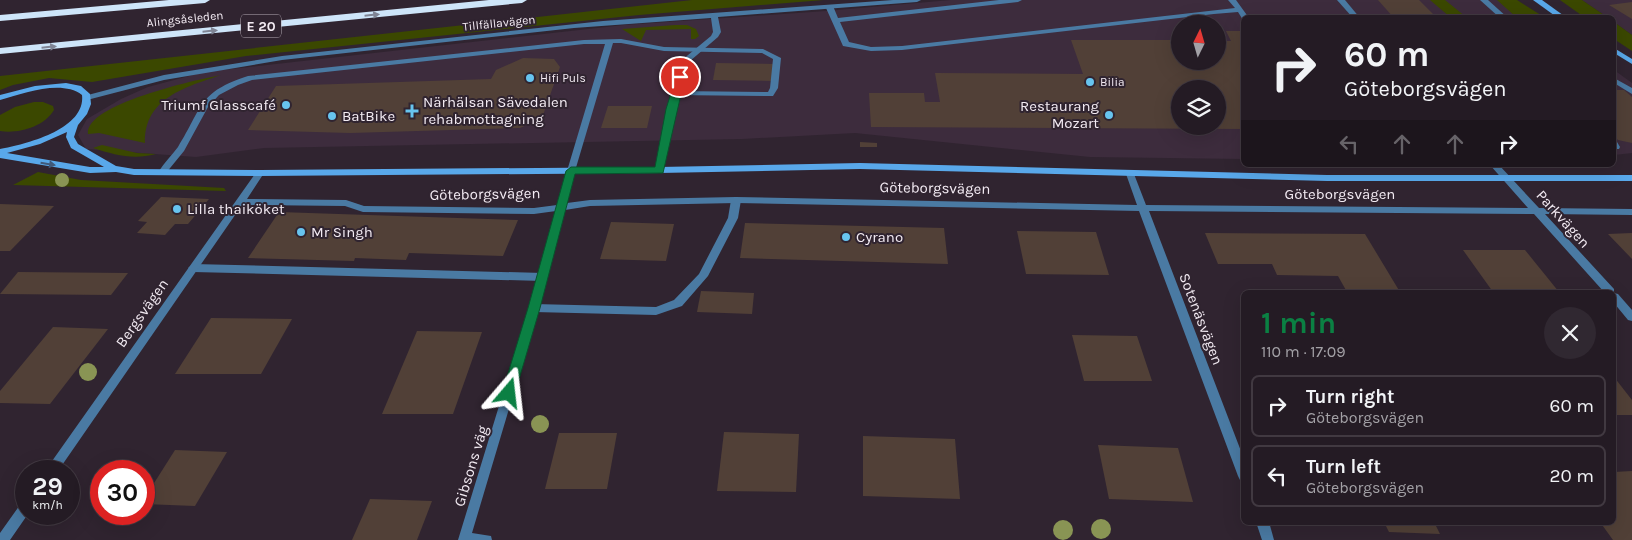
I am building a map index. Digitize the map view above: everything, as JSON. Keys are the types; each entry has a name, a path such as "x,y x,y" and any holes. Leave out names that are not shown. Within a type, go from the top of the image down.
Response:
{"highway":[{"path":"0,18 204,0"},
{"name":"Alingsåsleden","path":"0,51 522,0"}],"street":[{"name":"Tillfällavägen","path":"87,98 179,74 227,65 620,22 830,8 917,0"},
{"path":"835,20 1018,0"},
{"path":"1232,0 1244,15"},
{"path":"1341,0 1354,15"},
{"path":"1484,0 1502,15"},
{"path":"1537,0 1560,15"},
{"path":"830,8 846,44 871,49 922,46 1240,10"},
{"path":"659,170 675,93 686,60 708,44 717,32 714,16"},
{"path":"164,171 181,149 204,106 216,93 250,78 610,41 664,50 763,52 772,54 777,58 774,88 770,94 675,93"},
{"name":"Gibsons väg","path":"465,540 534,308 571,171 610,41"},
{"path":"1616,51 1632,62"},
{"path":"1616,81 1632,92"},
{"path":"0,98 24,90 54,85 76,88 82,91 87,98 86,109 74,122 42,140 0,153"},
{"name":"Göteborgsvägen","path":"74,122 70,137 74,146 116,169"},
{"name":"Göteborgsvägen","path":"0,153 90,170 116,169 134,172 571,171 860,166 1130,174 1507,179 1632,178"},
{"name":"Parkvägen","path":"1496,167 1608,290"},
{"name":"Bergsvägen","path":"59,460 260,173"},
{"name":"Sotenäsvägen","path":"1130,174 1141,208 1241,468"},
{"path":"534,308 656,310 678,304 704,276 733,218 736,200"},
{"name":"Göteborgsvägen","path":"240,202 346,203 363,209 534,211 590,203 736,200 1141,208 1632,212"},
{"path":"193,268 543,277"},
{"path":"1616,299 1632,317"},
{"path":"3,540 15,522"},
{"path":"1263,525 1268,540"},
{"path":"465,540 486,540"}],"shaded area":[{"path":"951,0 1514,0 1537,15 1241,15 1241,159 1090,157 855,133 742,139 264,148 196,157 86,149 78,135 87,119 121,99 148,87 204,72 624,25"},
{"path":"1582,0 1632,0 1632,35 1616,23 1616,15 1604,15"},
{"path":"1616,71 1632,83 1632,153 1616,155"}],"green space":[{"path":"692,0 824,0 639,15 246,56 92,82 49,78 13,85 0,90 0,76"},
{"path":"1430,0 1445,0 1464,15 1448,15"},
{"path":"1497,0 1517,0 1541,15 1514,15"},
{"path":"1560,0 1582,0 1604,15 1581,15"},
{"path":"1616,23 1632,35 1632,51 1616,40"},
{"path":"687,25 696,29 699,36 691,39 691,29 646,30 641,41 622,29"},
{"path":"221,75 181,90 159,105 152,115 147,128 145,143 99,133 88,134 92,123 104,113 122,103 167,88"},
{"path":"34,102 43,102 53,106 54,110 44,121 30,128 7,132 0,131 0,115 15,107"},
{"path":"102,145 137,153 156,154 140,157 124,156 93,148"},
{"path":"38,172 81,180 224,188 226,191 13,185"}],"building":[{"path":"1378,0 1419,0 1434,15 1391,15"},
{"path":"1632,2 1632,19 1609,5"},
{"name":"Bilia","path":"1226,31 1241,31 1241,129 1226,129 1226,80 1171,80 1171,129 871,127 869,93 924,93 925,102 940,102 935,73 1083,74 1071,40 1171,40 1171,70 1226,70 1226,41 1231,41"},
{"path":"523,58 554,59 560,67 542,118 520,128 350,133 248,130 276,86 491,79 496,70"},
{"path":"716,63 776,64 775,81 713,80"},
{"path":"1616,90 1624,90 1632,97 1632,143 1616,138"},
{"path":"608,106 652,106 647,128 601,128"},
{"path":"860,142 877,143 877,147 860,147"},
{"path":"959,188 979,188 980,196 961,195"},
{"path":"161,197 209,199 188,224 175,224 165,235 137,233 147,222 138,221"},
{"path":"0,204 54,206 10,251 0,251"},
{"path":"279,212 518,220 503,256 409,253 406,260 355,258 354,261 248,258"},
{"path":"611,222 674,224 666,261 600,259"},
{"path":"745,223 944,228 948,264 740,258"},
{"path":"1017,231 1096,232 1109,275 1026,274"},
{"path":"1205,233 1365,234 1399,290 1346,290 1338,276 1277,275 1272,264 1218,264"},
{"path":"1632,233 1632,259 1608,234"},
{"path":"1463,250 1525,250 1557,290 1492,290"},
{"path":"18,272 128,273 111,295 0,294"},
{"path":"701,291 754,293 752,314 697,312"},
{"path":"211,318 292,319 261,374 175,374"},
{"path":"53,327 108,329 50,404 0,403 0,391"},
{"path":"417,331 482,332 453,414 382,414"},
{"path":"1072,335 1137,336 1152,381 1084,381"},
{"path":"1616,380 1632,400 1632,415 1616,415"},
{"path":"724,432 799,434 796,492 717,491"},
{"path":"559,433 617,433 607,489 545,489"},
{"path":"863,436 955,439 960,499 863,496"},
{"path":"1098,445 1178,448 1193,502 1109,499"},
{"path":"175,450 227,452 195,506 155,504 155,482"},
{"path":"1632,471 1632,540 1613,540 1602,525 1616,525 1616,472"},
{"path":"370,499 432,501 417,540 352,540"},
{"path":"1386,525 1436,525 1440,534 1389,532"}],"place":[{"name":"Hifi Puls","path":"530,78"},
{"name":"Bilia","path":"1090,82"},
{"name":"Triumf Glasscafé","path":"286,105"},
{"name":"Närhälsan Sävedalen rehabmottagning","path":"412,111"},
{"name":"Restaurang Mozart","path":"1109,115"},
{"name":"BatBike","path":"332,116"},
{"name":"Lilla thaiköket","path":"177,209"},
{"name":"Mr Singh","path":"301,232"},
{"name":"Cyrano","path":"846,237"}],"route":[{"path":"509,393 571,171 659,170 671,109 680,77"}]}
